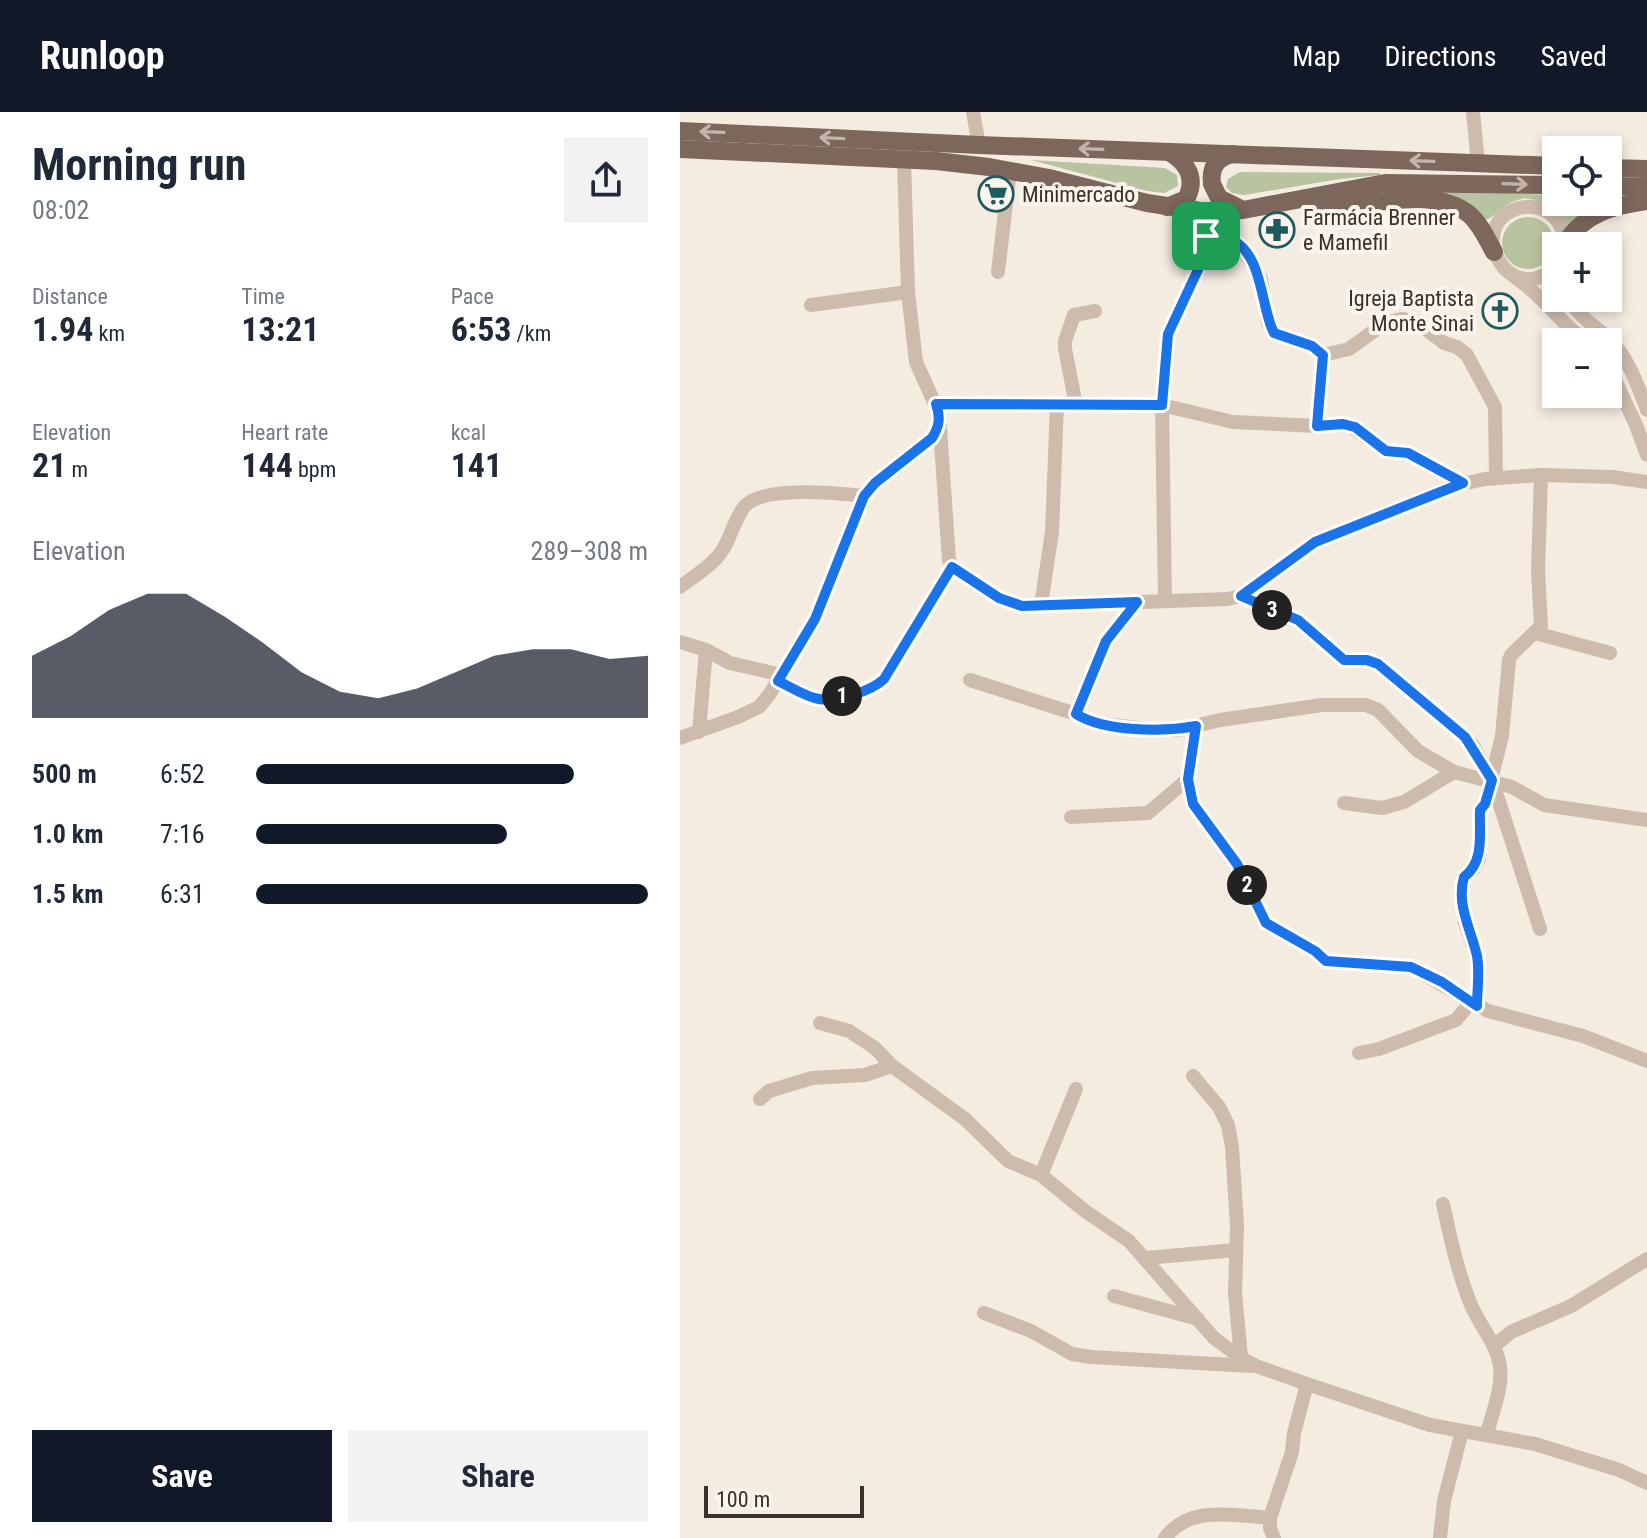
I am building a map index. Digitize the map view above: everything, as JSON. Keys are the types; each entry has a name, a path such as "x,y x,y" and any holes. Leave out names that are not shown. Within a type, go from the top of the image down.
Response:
{"main road":[{"path":"680,131 1542,165"},
{"path":"680,149 904,160 1010,170 1167,207 1207,212 1243,210 1385,183 1542,185"},
{"path":"1167,207 1186,199 1192,183 1186,165 1169,152"},
{"path":"1232,154 1216,162 1212,184 1219,198 1243,210"},
{"path":"1622,168 1647,169"},
{"path":"1622,186 1647,187"},
{"path":"1291,201 1345,205 1434,200 1471,216 1494,252"},
{"path":"1574,232 1593,215 1616,206 1647,201"}],"street":[{"path":"973,112 979,145"},
{"path":"1473,112 1478,163"},
{"path":"904,160 908,292 916,362 939,413 947,550 952,567 1008,603 1041,605 1241,596 1298,620 1344,660 1367,660 1378,664 1465,737 1492,780 1540,929"},
{"path":"998,272 1010,170"},
{"path":"1562,232 1555,218 1538,208 1524,207 1511,211 1497,225 1493,238 1497,260 1539,296 1569,328"},
{"path":"1165,601 1162,405 1168,334 1203,259 1207,212"},
{"path":"1206,236 1233,241 1241,246 1261,279 1268,323 1274,333 1312,346 1323,355"},
{"path":"1509,273 1523,278 1542,275"},
{"path":"811,305 908,292"},
{"path":"1076,405 1065,341 1074,315 1095,311"},
{"path":"1576,312 1610,339 1621,353 1647,410"},
{"path":"1323,355 1349,349 1385,323 1401,319 1415,321 1444,343 1457,347 1467,355 1495,407 1496,478"},
{"path":"1317,426 1323,355"},
{"path":"1622,395 1647,455"},
{"path":"936,404 1162,405 1233,422 1317,426 1343,424 1355,427 1386,451 1408,453 1463,483"},
{"path":"1041,605 1052,532 1057,405"},
{"path":"680,738 759,707 815,619 864,496 875,483 932,438 938,428"},
{"path":"1359,1053 1379,1049 1456,1020 1474,1004 1478,960 1465,923 1462,889 1464,877 1473,870 1479,859 1480,810 1485,804 1502,736 1509,660 1541,623 1538,577 1541,475"},
{"path":"1241,596 1315,542 1463,483 1541,475 1599,476 1647,482"},
{"path":"680,587 720,555 731,528 750,502 769,496 806,493 864,496"},
{"path":"680,642 706,650 730,663 780,678 820,699 869,690 884,679 952,567"},
{"path":"1076,714 1106,641 1137,602"},
{"path":"1535,633 1610,653"},
{"path":"699,732 706,650"},
{"path":"970,680 1076,714 1094,723 1157,730 1322,705 1366,705 1378,710 1418,751 1454,772 1512,787 1544,805 1647,820"},
{"path":"1196,726 1188,779 1193,804 1237,864 1266,923 1315,951 1326,961 1411,967 1474,1004 1583,1036 1647,1061"},
{"path":"1344,803 1382,808 1404,802 1454,772"},
{"path":"1071,817 1148,813 1188,779"},
{"path":"820,1023 849,1031 875,1048 892,1066 965,1119 1008,1161 1041,1175 1085,1211 1129,1241 1214,1338 1241,1358 1256,1366 1430,1425 1535,1444 1632,1475 1647,1483"},
{"path":"760,1099 769,1091 812,1078 865,1075 892,1066"},
{"path":"1193,1076 1219,1107 1228,1125 1232,1147 1235,1292 1241,1358"},
{"path":"1041,1175 1076,1089"},
{"path":"1443,1204 1468,1298 1494,1346 1500,1366 1500,1381 1487,1434"},
{"path":"1146,1258 1236,1250"},
{"path":"1494,1346 1511,1332 1571,1306 1647,1259"},
{"path":"1114,1296 1198,1319"},
{"path":"984,1313 1031,1331 1072,1354 1256,1366"},
{"path":"1274,1538 1270,1518 1292,1452 1307,1384"},
{"path":"1440,1538 1444,1501 1462,1431"},
{"path":"1632,1475 1647,1468"},
{"path":"1165,1538 1173,1527 1189,1518 1213,1514 1270,1518"}],"green space":[{"path":"1031,160 1165,168 1177,175 1178,186 1164,193 1147,191"},
{"path":"1240,172 1380,175 1244,195 1232,193 1226,187 1228,179"},
{"path":"1415,193 1542,195 1542,204 1534,200 1517,200 1486,220"},
{"path":"1557,216 1580,216 1569,226"},
{"path":"1528,217 1546,225 1551,232 1542,232 1542,264 1528,269 1510,261 1502,243 1510,225"}],"place":[{"name":"Minimercado","path":"996,194"},
{"name":"Farmácia Brenner e Mamefil","path":"1277,230"},
{"name":"Igreja Baptista Monte Sinai","path":"1500,311"}],"route":[{"path":"1206,236 1233,241 1241,246 1261,279 1268,323 1274,333 1312,346 1323,355 1317,426 1343,424 1355,427 1386,451 1408,453 1463,483 1315,542 1241,596 1307,625 1344,660 1367,660 1378,664 1472,744 1492,780 1485,804 1480,810 1479,859 1473,870 1464,877 1462,889 1465,923 1478,960 1477,1006 1442,982 1411,967 1326,961 1315,951 1266,923 1237,864 1193,804 1188,791 1196,726 1157,730 1094,723 1076,714 1101,649 1137,602 1022,606 999,598 952,567 884,679 877,685 869,690 820,699 778,681 815,619 864,496 875,483 932,438 938,428 936,404 1162,405 1168,334 1198,273 1206,236"}]}
